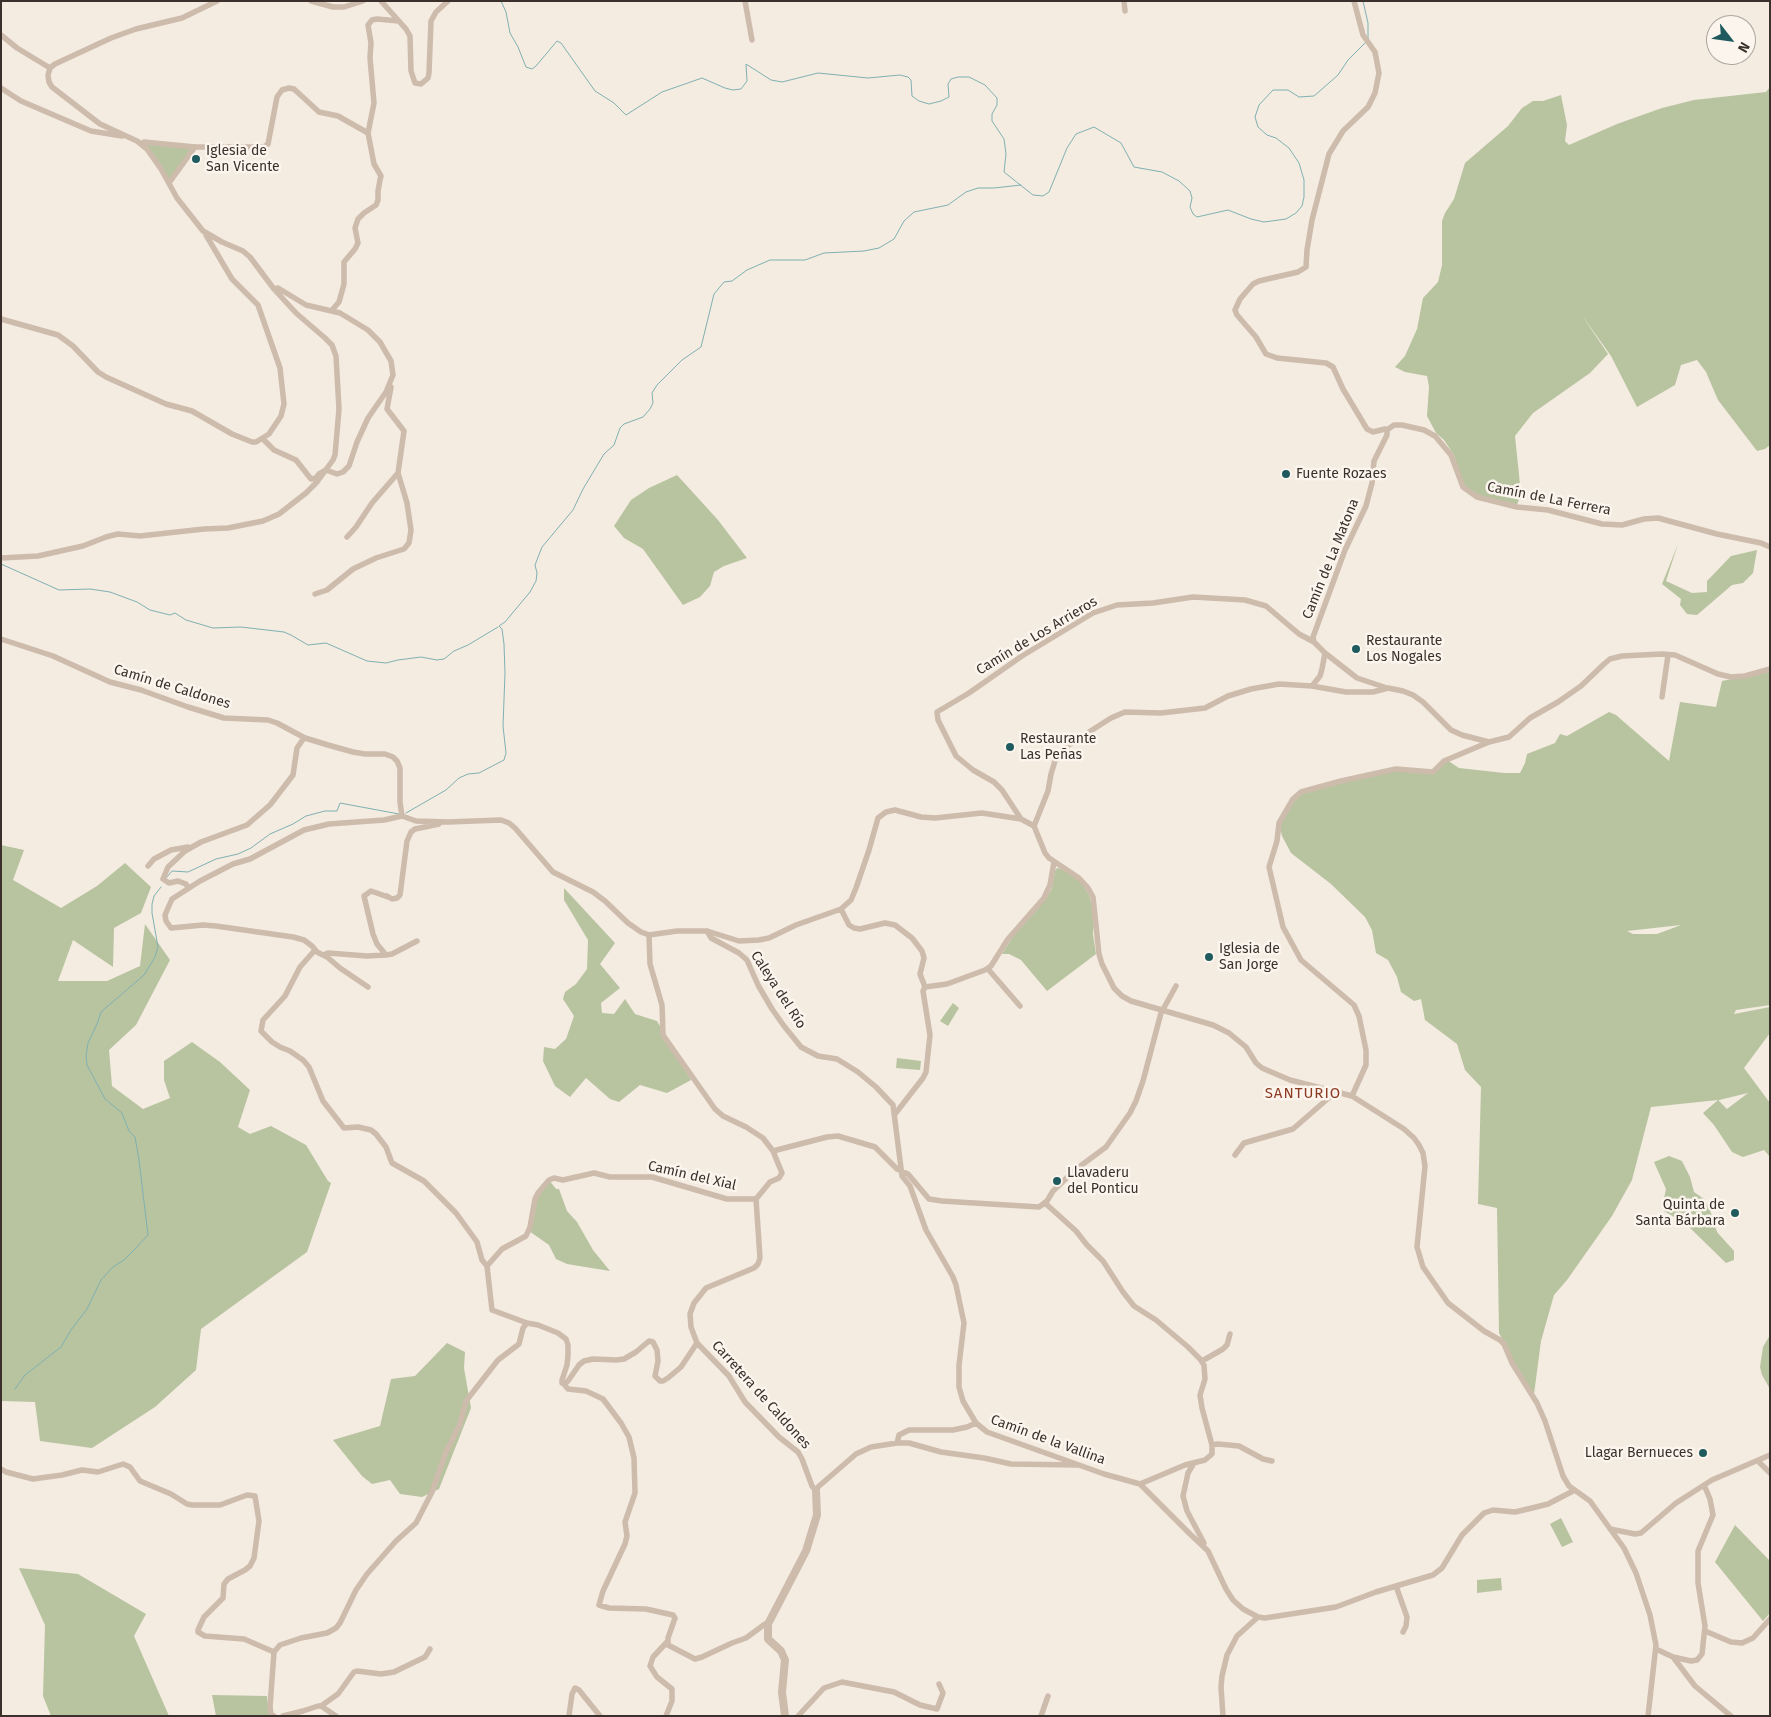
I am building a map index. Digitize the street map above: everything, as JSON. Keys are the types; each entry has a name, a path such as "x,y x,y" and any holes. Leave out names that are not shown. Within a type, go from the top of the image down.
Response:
{"street":[{"path":"1,319 58,335 73,346 98,372 122,385 166,404 192,411 232,434 252,442 263,438 276,425 284,404 280,368 258,305 232,279 204,231 177,198 162,169 147,149 126,136 100,124 52,87 48,75 50,68 55,64 111,38 136,29 182,18 217,1"},
{"path":"311,1 333,7 344,7 363,1"},
{"path":"381,1 406,28 410,36 412,79 416,83 421,84 428,78 429,73 431,21 436,12 448,1"},
{"path":"745,1 752,40"},
{"path":"1124,1 1125,12"},
{"name":"Camín de La Ferrera","path":"1354,1 1365,37 1375,52 1379,73 1376,93 1368,107 1343,131 1330,154 1312,220 1304,270 1259,281 1253,284 1240,298 1235,310 1237,315 1256,337 1266,354 1277,358 1326,364 1333,367 1343,389 1367,429 1373,432 1402,425 1424,430 1435,436 1451,455 1463,487 1476,497 1517,507 1548,510 1602,524 1622,525 1644,518 1658,518 1770,547"},
{"path":"332,310 339,302 344,284 344,262 358,243 354,228 364,213 376,206 378,200 381,176 374,164 368,133 374,97 368,25 372,20 377,19 399,21"},
{"path":"1,35 17,48 50,68"},
{"path":"1,88 21,101 91,132 126,136"},
{"path":"141,144 144,142 196,148 264,147 268,144 277,97 282,90 289,88 294,89 319,112 338,116 368,133"},
{"path":"169,183 196,148"},
{"path":"1,558 38,556 83,546 118,534 140,536 228,528 263,521 279,514 306,493 318,482 333,460 339,409 336,356 332,345 296,313 243,251 222,242 204,231"},
{"path":"274,288 278,288 306,305 332,310 346,317 368,330 380,342 391,360 393,375 387,409 404,431 398,474 406,496 411,530 411,537 407,547 376,558 353,569 327,590 315,594"},
{"path":"339,302 346,317"},
{"path":"263,438 274,450 296,460 311,479 316,478 326,470 337,474 343,472 349,466 368,418 386,392 393,375"},
{"name":"Camín de La Matona","path":"1387,430 1387,435 1374,461 1372,483 1366,506 1345,550 1314,633 1314,642 1357,678 1413,695 1423,702 1451,730 1488,742"},
{"path":"347,538 372,503 398,474"},
{"name":"Camín de Los Arrieros","path":"1021,819 1002,790 994,782 972,770 956,756 938,720 937,712 969,693 1022,656 1093,613 1117,605 1153,603 1193,597 1245,600 1266,606 1299,634 1314,642"},
{"name":"Camín de Caldones","path":"1,640 53,656 110,682 141,690 224,718 268,720 304,738 353,752 385,754 393,757 400,768 402,816"},
{"path":"1312,686 1320,676 1325,653"},
{"path":"1352,1096 1366,1065 1366,1050 1358,1016 1354,1005 1301,960 1283,927 1269,867 1280,823 1296,795 1341,780 1396,770 1433,772 1444,761 1488,742 1509,737 1530,718 1581,686 1610,659 1622,656 1668,655 1683,658 1718,674 1731,676 1745,676 1770,669"},
{"path":"1662,697 1668,655"},
{"path":"1034,826 1048,792 1055,761 1067,746 1111,718 1125,712 1160,713 1205,708 1228,696 1264,685 1312,686 1346,692 1372,692 1388,688"},
{"path":"188,888 186,884 178,881 169,883 163,879 168,867 201,842 247,825 270,805 293,775 297,748 304,738"},
{"path":"368,987 315,950 304,940 210,925 171,928 166,921 165,915 172,899 188,888 304,830 328,824 384,820 402,816 416,821 501,820 509,823 553,872 593,892 641,932 649,934 677,931 708,931 739,941 769,938 796,925 841,908 851,900 878,818 886,812 894,810 921,817 935,818 982,813 1021,819 1034,826 1045,853 1054,862 1079,878 1093,897 1098,954 1114,988 1126,999 1213,1025 1229,1033 1246,1047 1256,1063 1262,1068 1306,1085 1352,1096 1404,1129 1419,1145 1424,1160 1417,1247 1421,1262 1444,1299 1504,1344 1512,1363 1537,1403 1563,1476 1569,1486 1590,1501 1624,1548 1642,1588 1650,1615 1656,1649 1648,1716"},
{"path":"386,955 377,944 373,934 363,900 364,896 371,891 392,899 397,898 400,895 407,841 411,832 415,829 448,822"},
{"path":"148,866 154,859 170,850 193,847"},
{"path":"925,988 947,984 988,969 1008,939 1044,898 1050,885 1054,862"},
{"path":"841,908 849,925 854,928 860,929 886,923 895,925 912,938 922,951 924,958 920,974 925,988 923,991 930,1035 926,1072 895,1114"},
{"name":"Caleya del Río","path":"708,931 711,938 739,953 746,960 772,1009 801,1047 818,1056 837,1059 858,1072 893,1105 895,1114"},
{"path":"649,934 650,964 662,1005 664,1035 719,1113 758,1135 773,1152 782,1173 779,1178 770,1182 756,1199"},
{"path":"324,955 328,953 367,956 386,955 392,954 417,941"},
{"path":"315,950 300,967 284,996 263,1020 261,1031 272,1042 304,1060 309,1067 323,1101 344,1128 358,1127 371,1130 386,1147 392,1164 424,1181 456,1213 477,1242 482,1260 486,1266 492,1310 527,1323 538,1325 566,1339 568,1354 562,1383 568,1390 586,1391 603,1399 622,1423 629,1437 634,1458 635,1493 625,1522 626,1544 603,1591 599,1605 609,1608 646,1609 673,1615 675,1618 667,1642 653,1657 650,1666 653,1673 672,1689 672,1701 666,1716"},
{"path":"988,969 1020,1006"},
{"path":"773,1152 827,1137 838,1136 857,1140 875,1147 893,1165 908,1174 928,1197 934,1200 1035,1208 1045,1203 1053,1191 1075,1170 1106,1147 1134,1106 1143,1081 1162,1009 1176,986"},
{"path":"1235,1155 1244,1143 1293,1129 1332,1095 1334,1091"},
{"name":"Camín de la Vallina","path":"895,1114 895,1135 904,1180 912,1191 926,1230 956,1285 964,1323 959,1365 960,1387 963,1401 976,1423 987,1432 1117,1478 1140,1484 1203,1546 1210,1555 1222,1583 1233,1600 1243,1609 1258,1617"},
{"name":"Camín del Xial","path":"486,1266 502,1249 526,1236 530,1227 535,1199 549,1180 554,1178 563,1180 594,1173 610,1178 652,1177 728,1199 756,1199"},
{"name":"Carretera de Caldones","path":"756,1199 760,1258 758,1264 754,1268 706,1288 694,1302 690,1314 691,1327 697,1343 729,1376 746,1402 779,1437 798,1452 812,1486 816,1491 818,1509 806,1551 768,1624"},
{"path":"1045,1203 1103,1261 1134,1306 1166,1328 1202,1361 1205,1374 1201,1391 1201,1403 1213,1450 1208,1459 1140,1484"},
{"path":"274,1716 271,1714 270,1707 274,1652 280,1645 328,1632 336,1628 340,1623 356,1590 367,1574 396,1541 416,1523 432,1492 446,1452 460,1424 466,1402 498,1360 520,1344 523,1328 527,1323"},
{"path":"1202,1361 1224,1349 1230,1334"},
{"path":"564,1384 579,1364 584,1361 593,1359 624,1359 649,1341 653,1342 657,1350 658,1361 655,1376 663,1381 681,1367 697,1343"},
{"path":"897,1443 899,1435 909,1430 953,1430 976,1423"},
{"path":"816,1491 818,1487 856,1454 871,1447 897,1443 909,1443 941,1452 1011,1464 1079,1465"},
{"path":"1212,1445 1239,1446 1263,1459 1272,1461"},
{"path":"1610,1529 1635,1534 1641,1533 1676,1502 1712,1480 1770,1455"},
{"path":"1758,1461 1770,1473"},
{"path":"1194,1463 1184,1485 1183,1496 1187,1511 1204,1543 1203,1546"},
{"path":"1,1468 6,1472 33,1479 82,1470 98,1472 123,1464 130,1467 140,1481 171,1494 192,1506 220,1505 247,1494 254,1496 259,1521 254,1558 250,1566 228,1579 224,1584 223,1598 204,1618 198,1632 205,1636 244,1639 274,1652"},
{"path":"1656,1649 1673,1657 1691,1662 1697,1660 1703,1649 1705,1631 1698,1583 1698,1551 1713,1515 1710,1499 1704,1485"},
{"path":"1223,1716 1222,1676 1228,1655 1237,1636 1258,1617 1266,1618 1336,1607 1396,1586 1426,1578 1437,1573 1442,1568 1462,1535 1484,1514 1493,1510 1515,1512 1548,1504 1575,1490"},
{"path":"1396,1586 1407,1617 1403,1632"},
{"path":"1705,1631 1731,1642 1742,1643 1753,1638 1770,1620"},
{"path":"667,1642 671,1647 688,1656 699,1658 746,1638 768,1624 768,1639 781,1651 785,1660 782,1692 785,1716"},
{"path":"283,1716 321,1706 338,1694 354,1672 381,1674 394,1672 425,1657 430,1650"},
{"path":"1673,1657 1695,1686 1731,1716"},
{"path":"798,1716 824,1688 842,1682 894,1692 920,1705 937,1710 943,1693 940,1684"},
{"path":"569,1716 572,1694 575,1688 580,1690 600,1716"},
{"path":"1041,1716 1048,1696"},
{"path":"321,1706 336,1716"}],"green space":[{"path":"1770,87 1770,445 1765,449 1757,451 1718,400 1706,372 1697,360 1681,365 1675,385 1637,407 1611,356 1581,314 1608,354 1590,373 1533,413 1515,436 1521,494 1517,505 1478,495 1468,490 1461,478 1454,455 1444,440 1436,433 1427,416 1429,387 1427,376 1405,372 1395,367 1405,356 1417,329 1423,298 1438,282 1442,265 1442,221 1454,199 1465,163 1508,126 1522,108 1533,101 1543,101 1561,95 1567,125 1565,141 1569,145 1617,124 1662,108 1694,100 1766,92"},
{"path":"144,142 195,147 169,183"},
{"path":"677,475 718,520 747,558 724,566 714,572 710,586 700,597 683,605 643,549 624,538 614,526 631,500 649,488"},
{"path":"1678,544 1666,581 1692,593 1707,592 1707,581 1731,556 1757,550 1753,573 1743,583 1732,585 1697,615 1687,614 1680,605 1681,599 1662,584"},
{"path":"1770,671 1770,1005 1736,1010 1734,1014 1770,1007 1770,1033 1744,1068 1770,1103 1770,1157 1764,1150 1743,1157 1732,1152 1714,1125 1703,1113 1718,1100 1651,1107 1632,1180 1612,1216 1567,1280 1554,1295 1541,1341 1534,1394 1516,1366 1499,1333 1497,1208 1478,1204 1481,1087 1465,1070 1457,1044 1425,1020 1421,999 1414,1001 1401,992 1397,977 1388,960 1376,953 1372,930 1365,917 1331,884 1291,853 1282,836 1279,823 1301,792 1396,769 1429,772 1447,760 1459,768 1520,773 1527,754 1555,743 1560,734 1567,736 1609,712 1616,715 1669,761 1680,702 1716,707 1722,681","holes":["1681,925 1657,934 1633,934 1627,931","1748,1093 1727,1109 1719,1101 1719,1100"]},
{"path":"1,845 24,850 13,880 61,908 97,886 125,863 151,887 141,913 114,928 113,967 73,940 58,981 107,981 140,966 145,924 170,960 136,1025 109,1050 112,1086 143,1109 170,1098 164,1080 164,1061 192,1042 220,1062 250,1090 238,1127 250,1134 271,1126 306,1145 331,1183 307,1252 201,1329 196,1370 155,1407 92,1448 40,1441 35,1402 1,1401"},
{"path":"1057,868 1063,869 1075,877 1084,886 1090,897 1096,954 1047,991 1021,960 1009,954 1002,954 1015,933 1047,897 1052,888"},
{"path":"564,888 615,943 600,964 620,988 601,1003 602,1013 614,1014 625,999 635,1014 657,1021 691,1080 667,1093 640,1085 619,1102 610,1099 586,1078 570,1097 555,1086 543,1061 544,1047 555,1049 566,1039 574,1016 563,999 565,992 576,984 587,969 588,940 564,900"},
{"path":"953,1003 959,1008 948,1026 940,1021"},
{"path":"897,1058 921,1061 920,1070 896,1068"},
{"path":"1669,1156 1682,1161 1690,1177 1694,1192 1704,1199 1709,1207 1717,1232 1734,1251 1734,1260 1726,1263 1686,1224 1664,1211 1663,1203 1666,1189 1654,1162"},
{"path":"549,1180 556,1189 559,1189 567,1211 577,1222 593,1250 610,1271 567,1264 556,1259 549,1245 529,1231 533,1206"},
{"path":"1770,1335 1770,1389 1760,1367 1763,1347"},
{"path":"447,1343 465,1352 464,1368 471,1408 439,1489 422,1497 400,1494 390,1480 372,1484 362,1476 333,1440 380,1426 391,1379 415,1376"},
{"path":"1561,1518 1573,1542 1562,1547 1550,1524"},
{"path":"1735,1525 1770,1561 1770,1613 1763,1621 1715,1562"},
{"path":"19,1568 78,1574 146,1614 134,1636 169,1716 51,1716 43,1696 45,1625"},
{"path":"1501,1578 1502,1590 1477,1593 1477,1580"},
{"path":"212,1695 267,1696 269,1716 216,1716"}],"waterway":[{"path":"501,1 506,12 510,33 526,67 532,69 536,66 557,41 561,43 595,91 614,103 626,115 662,92 702,78 725,88 741,89 747,81 746,64 771,80 782,82 818,73 868,78 900,75 911,80 912,96 919,101 929,104 949,97 948,84 951,79 969,77 985,85 997,98 992,121 1004,139 1006,154 1004,172 1033,195 1043,196 1049,192 1067,148 1076,134 1094,127 1121,143 1134,167 1162,172 1179,181 1190,191 1192,198 1190,207 1193,214 1197,217 1228,210 1264,222 1286,219 1296,213 1302,206 1304,180 1299,163 1289,148 1276,138 1267,135 1258,127 1255,117 1259,105 1273,90 1288,90 1299,97 1314,96 1338,75 1348,60 1366,42"},
{"path":"1363,1 1368,23 1368,39"},
{"path":"406,813 446,790 459,778 468,774 479,773 504,760 506,753 503,726 504,644 502,629 499,626 505,622 530,592 536,581 535,565 542,547 573,510 604,454 614,445 620,428 624,424 643,417 653,403 652,393 657,385 682,360 701,347 714,294 724,282 732,281 747,270 770,260 805,260 824,253 864,251 879,248 894,239 904,221 914,212 948,205 966,192 978,188 1021,185"},
{"path":"1,564 59,590 90,589 110,592 137,602 150,610 170,615 175,613 186,620 213,628 241,627 284,632 308,645 326,643 367,661 386,663 421,657 437,660 444,659 454,651 498,627"},
{"path":"167,877 172,871 188,872 216,859 238,854 251,848 270,834 306,816 325,811 337,811 340,803 399,814"},
{"path":"15,1389 25,1375 61,1347 87,1309 101,1280 148,1235 135,1137 129,1131 122,1113 105,1099 87,1065 86,1056 88,1043 101,1012 144,975 155,957 158,947 152,904 154,896 161,887"}],"place":[{"name":"Iglesia de San Vicente","path":"196,159"},
{"name":"Fuente Rozaes","path":"1286,474"},
{"name":"Restaurante Los Nogales","path":"1356,649"},
{"name":"Restaurante Las Peñas","path":"1010,747"},
{"name":"Iglesia de San Jorge","path":"1209,957"},
{"name":"Llavaderu del Ponticu","path":"1057,1181"},
{"name":"Quinta de Santa Bárbara","path":"1735,1213"},
{"name":"Llagar Bernueces","path":"1703,1453"}],"district":[{"name":"SANTURIO","path":"1303,1094"}]}
